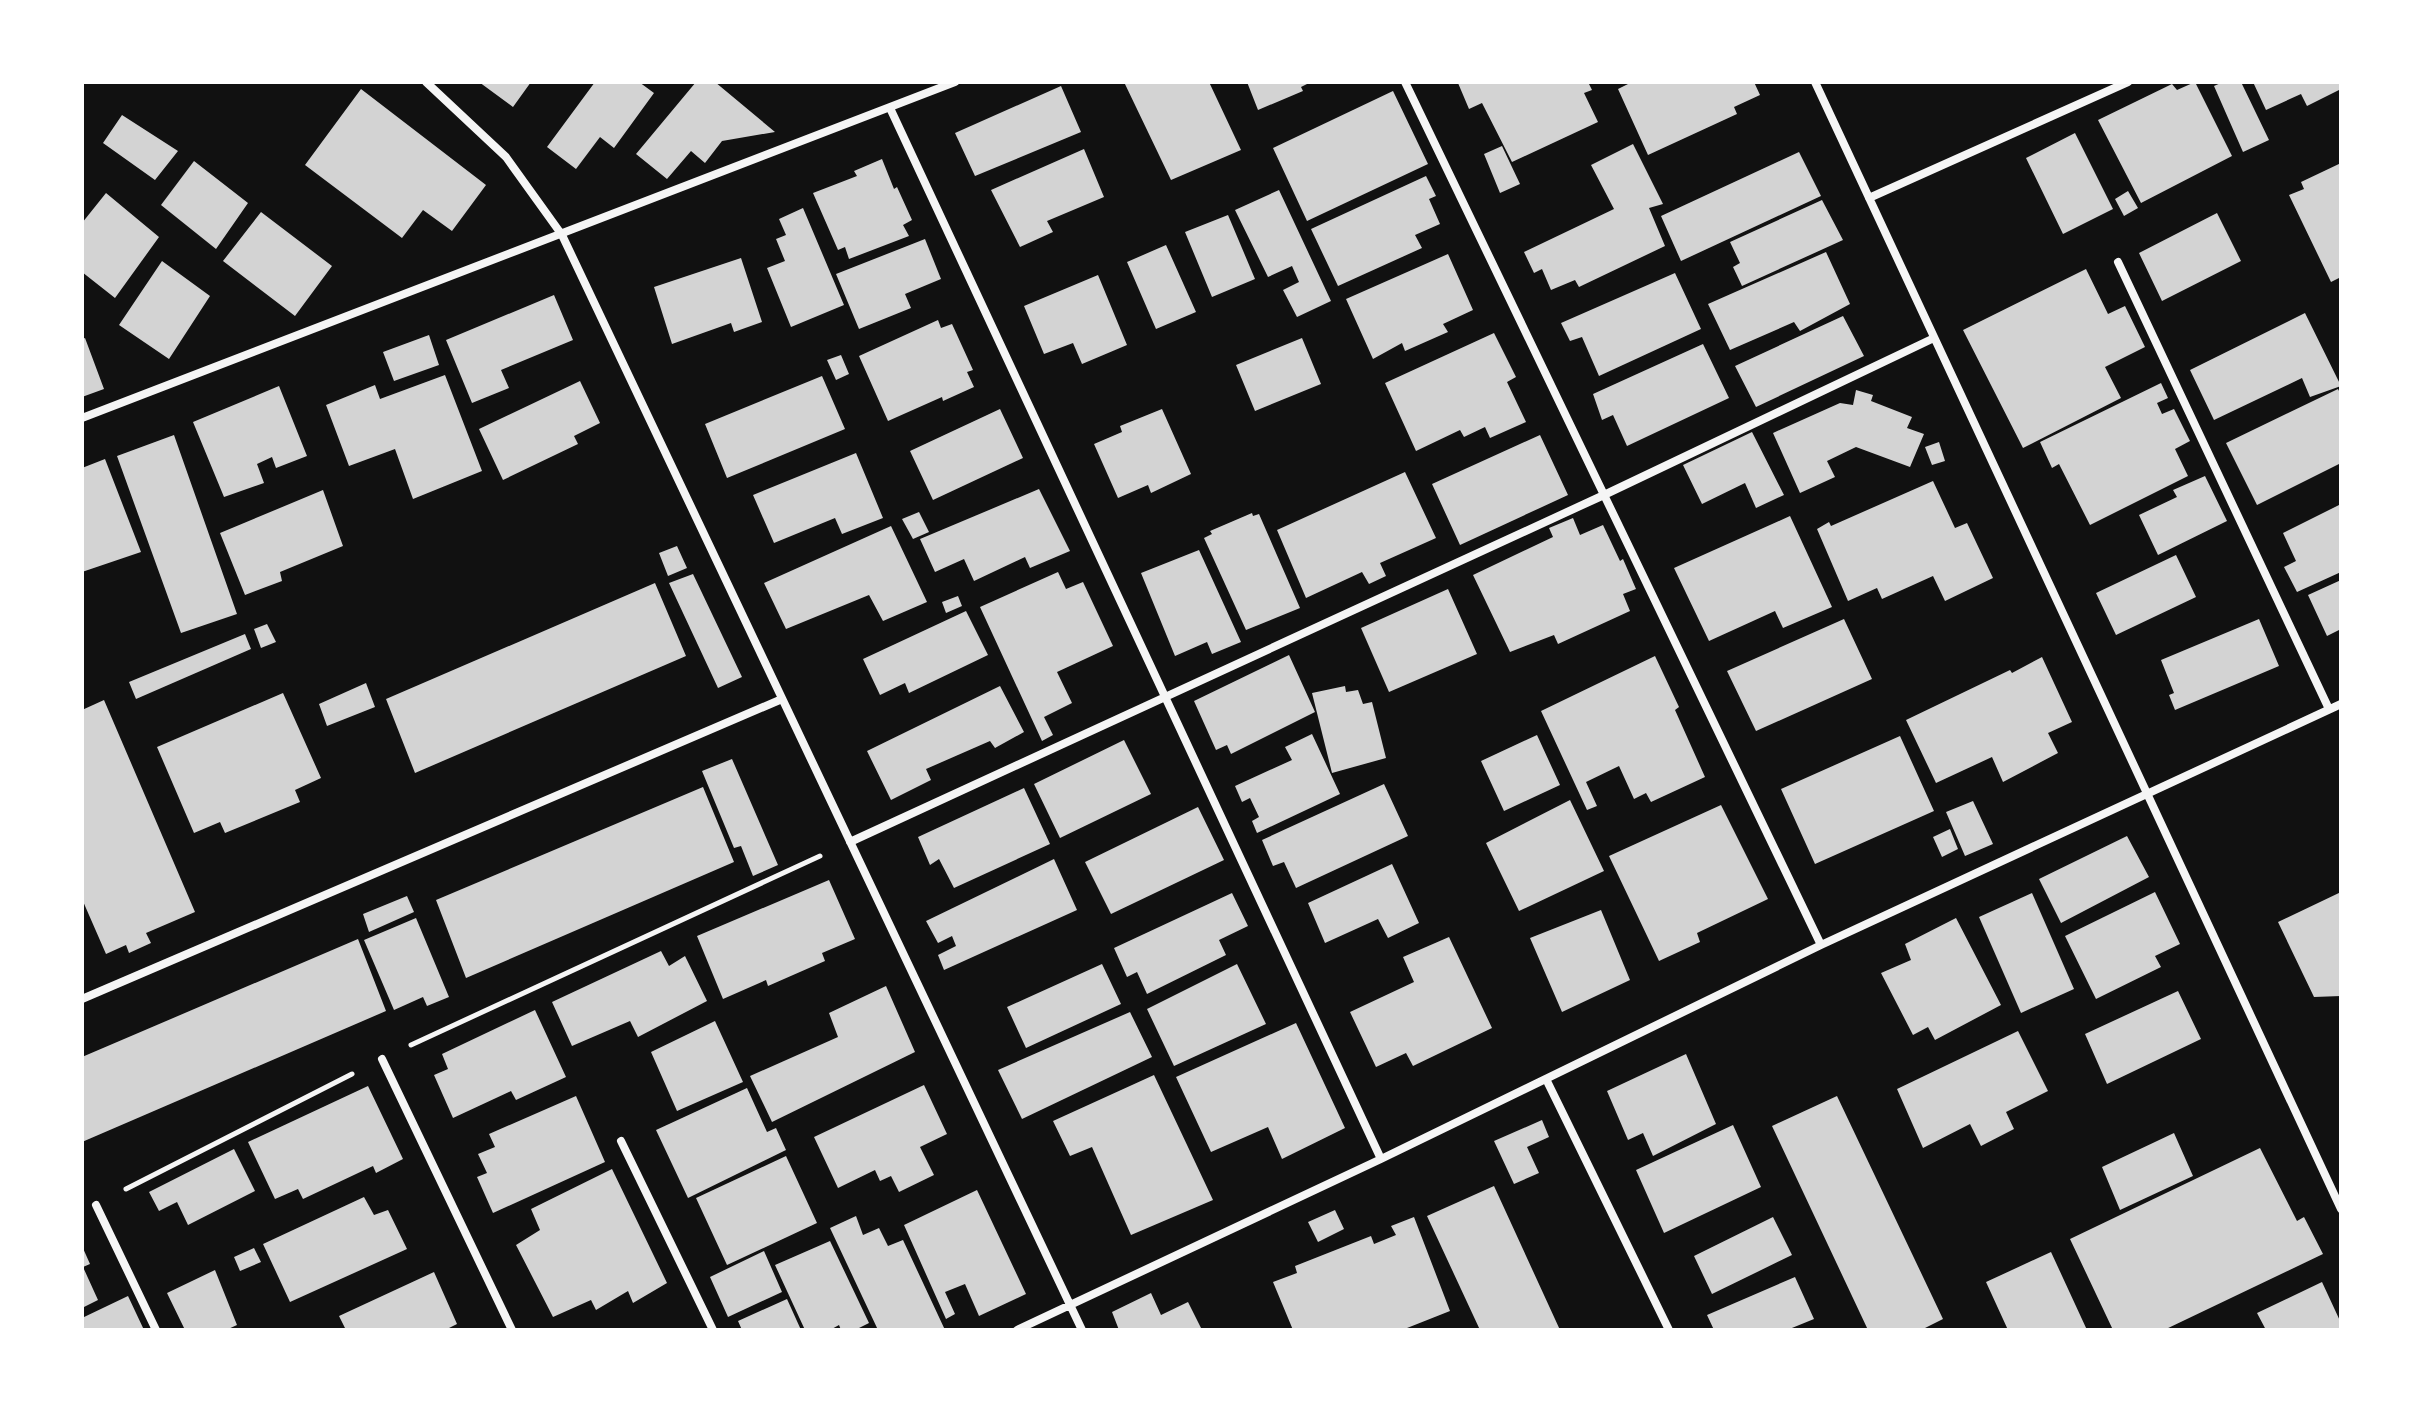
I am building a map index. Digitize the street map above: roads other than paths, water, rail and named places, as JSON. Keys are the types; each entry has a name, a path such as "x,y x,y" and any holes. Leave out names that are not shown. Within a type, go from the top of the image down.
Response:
{"street":[{"path":"426,82 506,157 562,235 1082,1330"},
{"path":"82,418 955,82"},
{"path":"1405,82 1821,945"},
{"path":"1815,82 2341,1209"},
{"path":"1869,198 2128,82"},
{"path":"890,108 1381,1159"},
{"path":"2118,262 2329,709"},
{"path":"850,842 1604,495 1934,338"},
{"path":"82,999 782,699"},
{"path":"1017,1330 1381,1159 1821,945 2341,704"},
{"path":"382,1059 512,1330"},
{"path":"1546,1079 1669,1330"},
{"path":"621,1141 713,1330"},
{"path":"96,1205 156,1330"}]}
